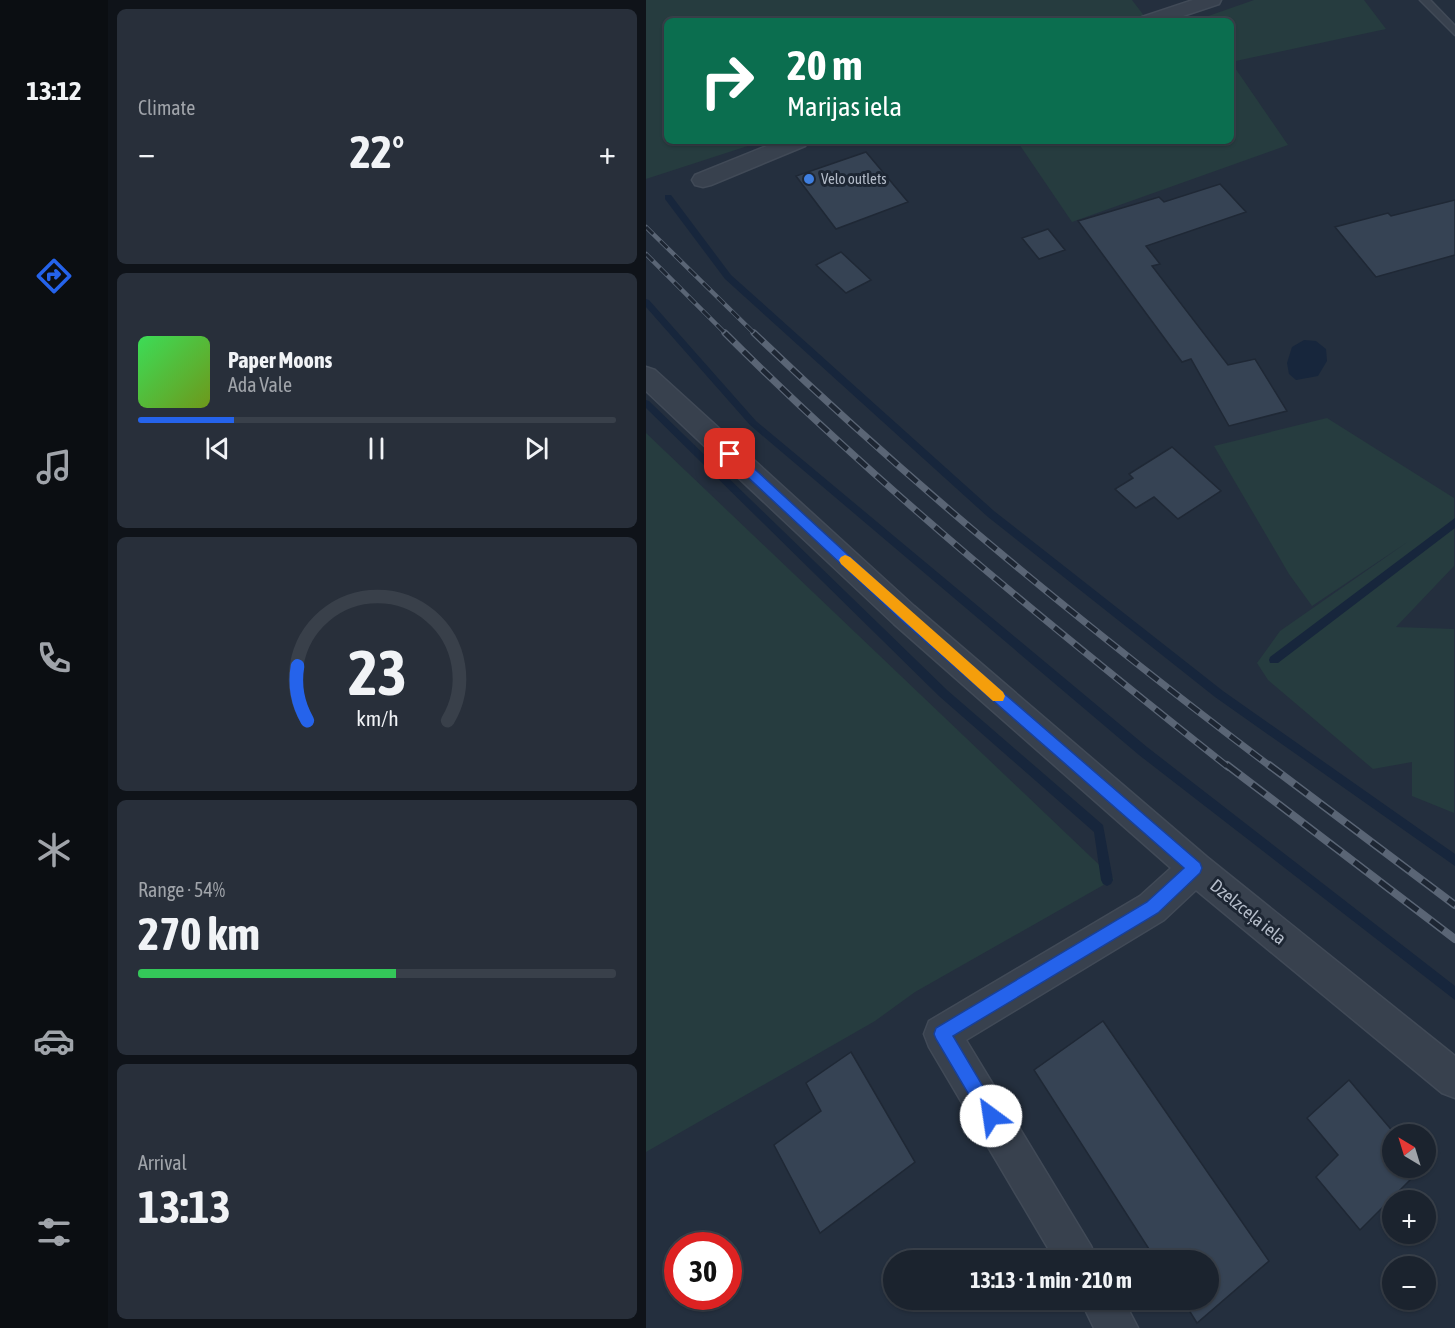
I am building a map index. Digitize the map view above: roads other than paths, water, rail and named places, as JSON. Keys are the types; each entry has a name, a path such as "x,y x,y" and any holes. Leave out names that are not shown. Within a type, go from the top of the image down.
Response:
{"street":[{"path":"1158,18 1212,0"},
{"path":"703,180 791,144"},
{"name":"Dzelzceļa iela","path":"646,376 904,615 1195,868 1454,1080"},
{"path":"1070,1250 942,1034 1153,908 1195,868"},
{"path":"1106,1310 1117,1328"}],"lane":[{"path":"1425,0 1454,32"}],"water":[{"path":"1304,340 1316,341 1326,349 1327,361 1318,376 1296,380 1289,374 1287,363 1292,347"}],"waterway":[{"path":"668,197 728,277 991,514 1219,694 1455,861"},
{"path":"646,302 753,423 1143,751 1455,994"},
{"path":"646,403 943,693 1099,829 1107,880"},
{"path":"1274,660 1455,522"}],"railway":[{"path":"646,227 755,334"},
{"path":"646,254 725,333"},
{"path":"725,333 784,391 907,503 1034,611 1228,767"},
{"path":"754,333 878,448 1006,558 1137,664 1271,767"},
{"path":"1227,765 1455,939"},
{"path":"1269,765 1455,905"}],"place":[{"name":"Velo outlets","path":"809,179"}]}
